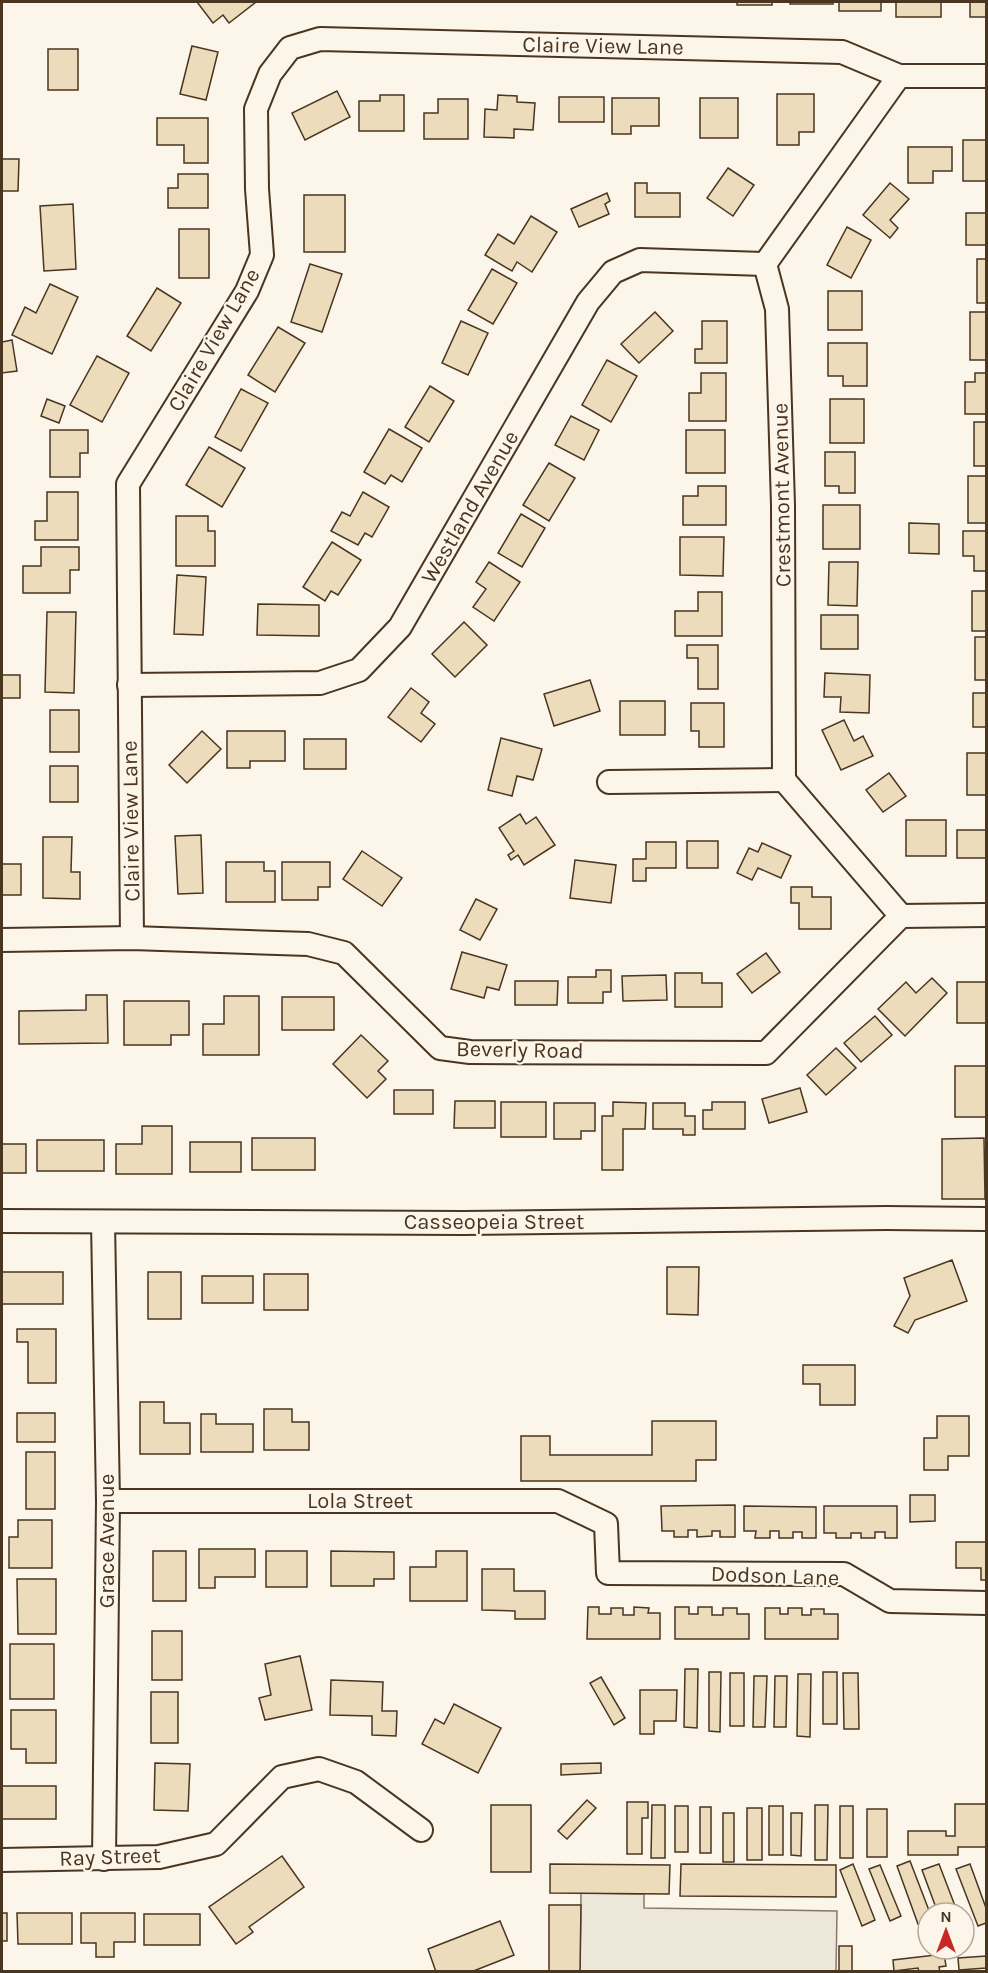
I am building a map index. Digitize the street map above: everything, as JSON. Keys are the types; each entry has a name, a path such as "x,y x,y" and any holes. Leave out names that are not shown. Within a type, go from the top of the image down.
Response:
{"street":[{"name":"Claire View Lane","path":"132,938 128,484 247,291 262,255 257,189 256,108 270,74 290,48 320,39 842,52 899,76 987,76"},
{"path":"765,264 899,76"},
{"name":"Westland Avenue","path":"129,685 320,683 358,670 400,627 588,302 613,272 640,260 765,264"},
{"name":"Crestmont Avenue","path":"765,264 777,309 783,505 784,780"},
{"path":"609,782 784,780 901,916 987,915"},
{"name":"Beverly Road","path":"2,940 132,938 308,944 344,953 440,1048 470,1052 766,1053 901,916"},
{"name":"Casseopeia Street","path":"2,1221 463,1223 987,1219"},
{"name":"Grace Avenue","path":"103,1222 108,1501 104,1860"},
{"name":"Lola Street","path":"108,1501 558,1501 606,1524"},
{"name":"Dodson Lane","path":"606,1524 608,1574 844,1574 890,1601 987,1603"},
{"name":"Ray Street","path":"2,1860 104,1860 159,1857 216,1844 282,1777 319,1769 356,1782 421,1830"}],"shaded area":[{"path":"581,1893 644,1894 644,1908 837,1911 836,1971 580,1972"}],"building":[{"path":"197,2 256,2 229,23 223,15 213,23"},
{"path":"737,2 772,2 772,5 737,5"},
{"path":"790,2 833,2 833,4 790,4"},
{"path":"839,2 881,2 881,11 839,11"},
{"path":"896,2 941,2 941,17 896,17"},
{"path":"970,2 986,2 986,17 970,17"},
{"path":"192,46 218,52 206,100 180,94"},
{"path":"48,49 78,49 78,90 48,90"},
{"path":"337,91 350,117 305,140 292,113"},
{"path":"777,94 814,94 814,132 799,132 799,145 777,145"},
{"path":"380,95 404,95 404,131 359,131 359,101 380,101"},
{"path":"498,95 517,96 517,102 535,103 533,130 514,129 514,138 484,137 485,109 497,110"},
{"path":"559,97 604,97 604,122 559,122"},
{"path":"612,98 659,98 659,126 631,126 631,134 612,134"},
{"path":"700,98 738,98 738,138 700,138"},
{"path":"438,99 468,99 468,139 424,139 424,113 438,113"},
{"path":"157,118 208,118 208,163 184,163 184,145 157,145"},
{"path":"963,140 986,140 986,181 963,181"},
{"path":"908,147 952,147 952,171 933,171 933,183 908,183"},
{"path":"2,159 19,159 18,191 2,191"},
{"path":"728,168 754,185 733,216 707,198"},
{"path":"178,174 208,174 208,208 168,208 168,188 178,188"},
{"path":"635,183 647,183 647,193 680,193 680,217 635,217"},
{"path":"890,183 909,199 890,220 898,228 890,238 863,215"},
{"path":"607,193 610,201 605,204 609,214 579,227 571,209"},
{"path":"304,195 345,195 345,252 304,252"},
{"path":"73,204 76,269 44,271 40,206"},
{"path":"966,213 986,213 986,245 966,245"},
{"path":"531,216 557,232 532,272 517,262 512,271 485,255 498,234 514,244"},
{"path":"847,227 871,240 851,278 827,265"},
{"path":"179,229 209,229 209,278 179,278"},
{"path":"977,259 986,259 986,303 977,303"},
{"path":"310,264 342,274 322,332 291,322"},
{"path":"492,269 517,283 493,324 468,310"},
{"path":"50,284 78,297 52,354 12,335 25,307 36,313"},
{"path":"157,288 181,303 151,351 127,336"},
{"path":"828,291 862,291 862,330 828,330"},
{"path":"655,312 673,331 639,363 621,344"},
{"path":"970,312 986,312 986,360 970,360"},
{"path":"461,321 488,333 468,375 442,363"},
{"path":"702,321 727,321 727,363 695,363 695,349 702,349"},
{"path":"278,327 305,343 275,392 248,375"},
{"path":"12,340 17,371 2,373 2,342"},
{"path":"828,343 867,343 867,386 843,386 843,376 828,376"},
{"path":"97,356 129,373 102,422 70,405"},
{"path":"607,360 637,376 611,422 582,405"},
{"path":"701,373 726,373 726,421 689,421 689,393 701,393"},
{"path":"975,373 986,373 986,414 965,414 965,382 975,382"},
{"path":"430,386 454,401 429,442 405,427"},
{"path":"241,389 268,403 241,451 215,437"},
{"path":"47,399 65,406 59,423 41,416"},
{"path":"830,399 864,399 864,443 830,443"},
{"path":"571,416 599,430 584,460 555,445"},
{"path":"974,422 986,422 986,466 974,466"},
{"path":"389,429 422,448 402,482 391,475 385,484 364,472"},
{"path":"50,430 88,430 88,453 80,453 80,477 50,477"},
{"path":"686,430 725,430 725,473 686,473"},
{"path":"209,447 245,468 222,507 186,485"},
{"path":"825,452 855,452 855,493 839,493 839,486 825,486"},
{"path":"549,463 575,478 549,521 523,505"},
{"path":"968,476 986,476 986,523 968,523"},
{"path":"698,486 726,486 726,525 683,525 683,496 698,496"},
{"path":"47,492 78,492 78,540 35,540 35,521 47,521"},
{"path":"363,492 389,507 372,537 365,533 358,545 331,531 342,512 350,516"},
{"path":"823,505 860,505 860,549 823,549"},
{"path":"521,514 545,528 522,567 498,553"},
{"path":"176,516 208,516 208,531 215,531 215,566 176,566"},
{"path":"909,523 939,524 939,554 909,553"},
{"path":"963,531 986,531 986,571 974,571 974,556 963,556"},
{"path":"680,537 724,537 723,576 680,575"},
{"path":"332,542 361,560 338,595 331,591 325,601 303,587"},
{"path":"41,547 79,547 79,570 70,570 70,593 23,593 23,566 41,566"},
{"path":"489,562 520,582 494,621 473,607 486,589 476,582"},
{"path":"829,562 858,562 857,606 828,605"},
{"path":"177,575 206,577 203,635 174,634"},
{"path":"972,591 986,591 986,631 972,631"},
{"path":"698,592 722,592 722,636 675,636 675,611 698,611"},
{"path":"258,604 319,605 319,636 257,635"},
{"path":"47,612 76,612 74,693 45,692"},
{"path":"821,615 858,615 858,649 821,649"},
{"path":"464,622 487,645 455,677 432,654"},
{"path":"975,637 986,637 986,680 975,680"},
{"path":"687,645 718,645 718,689 698,689 698,658 687,658"},
{"path":"825,673 870,675 869,713 840,712 841,697 824,697"},
{"path":"2,675 20,675 20,698 2,698"},
{"path":"590,680 600,711 554,726 544,694"},
{"path":"411,688 429,702 421,713 435,724 421,742 388,717"},
{"path":"973,693 986,693 986,727 973,727"},
{"path":"620,701 665,701 665,735 620,735"},
{"path":"691,703 724,703 724,747 699,747 699,731 691,731"},
{"path":"50,710 79,710 79,752 50,752"},
{"path":"844,720 854,741 863,736 873,756 841,770 822,730"},
{"path":"202,731 221,749 187,783 169,765"},
{"path":"227,731 285,731 285,761 250,761 250,768 227,768"},
{"path":"501,738 542,749 533,780 517,776 512,796 488,790"},
{"path":"304,739 346,739 346,769 304,769"},
{"path":"967,753 986,753 986,795 967,795"},
{"path":"50,766 78,766 78,802 50,802"},
{"path":"889,773 906,796 883,812 866,790"},
{"path":"520,814 526,824 536,817 555,845 524,865 518,855 511,860 508,855 514,851 499,828"},
{"path":"906,820 946,820 946,856 906,856"},
{"path":"957,830 986,830 986,858 957,858"},
{"path":"201,835 203,893 178,894 175,836"},
{"path":"43,837 72,837 71,872 80,872 80,899 43,898"},
{"path":"687,841 718,841 718,868 687,868"},
{"path":"646,842 676,842 676,868 646,868 646,881 633,881 633,859 646,859"},
{"path":"762,843 791,856 781,878 758,868 752,880 737,873 749,848 758,852"},
{"path":"362,851 402,878 382,906 343,879"},
{"path":"575,860 616,865 611,903 570,898"},
{"path":"226,862 264,862 264,871 275,871 275,902 226,902"},
{"path":"282,862 330,862 330,887 318,887 318,900 282,900"},
{"path":"2,864 21,864 21,895 2,895"},
{"path":"791,887 812,887 812,897 831,897 831,929 799,929 799,903 791,903"},
{"path":"476,899 497,909 480,940 460,930"},
{"path":"462,952 507,965 499,990 487,987 484,998 451,989"},
{"path":"766,953 780,972 752,993 737,974"},
{"path":"596,970 611,970 611,992 603,992 603,1003 568,1003 568,977 596,977"},
{"path":"675,973 702,973 702,983 722,983 722,1007 675,1007"},
{"path":"666,975 667,1000 623,1001 622,976"},
{"path":"932,978 947,993 905,1036 878,1009 906,982 916,993"},
{"path":"515,981 558,981 557,1005 515,1005"},
{"path":"957,982 986,982 986,1023 957,1023"},
{"path":"86,995 107,995 108,1043 19,1044 19,1011 86,1010"},
{"path":"224,996 259,996 259,1055 203,1055 203,1024 224,1024"},
{"path":"282,997 334,997 334,1030 282,1030"},
{"path":"124,1001 189,1001 189,1035 171,1035 171,1045 124,1045"},
{"path":"875,1016 892,1035 861,1062 844,1043"},
{"path":"361,1035 388,1061 378,1071 386,1079 367,1098 333,1064"},
{"path":"836,1048 856,1068 826,1095 807,1075"},
{"path":"955,1066 986,1066 986,1117 955,1117"},
{"path":"800,1088 807,1112 769,1123 762,1099"},
{"path":"394,1090 433,1090 433,1114 394,1114"},
{"path":"455,1101 495,1101 495,1128 454,1128"},
{"path":"501,1102 546,1102 546,1137 501,1137"},
{"path":"613,1102 646,1103 645,1129 623,1129 623,1170 602,1170 602,1116 613,1116"},
{"path":"712,1102 745,1102 745,1129 703,1129 703,1110 712,1110"},
{"path":"554,1103 595,1103 595,1131 581,1131 581,1139 554,1139"},
{"path":"653,1103 685,1103 685,1116 695,1116 695,1135 683,1135 683,1129 653,1129"},
{"path":"142,1126 172,1126 172,1174 116,1174 116,1144 142,1144"},
{"path":"252,1138 315,1138 315,1170 252,1170"},
{"path":"984,1138 985,1199 942,1199 942,1139"},
{"path":"37,1140 104,1140 104,1171 37,1171"},
{"path":"190,1142 241,1142 241,1172 190,1172"},
{"path":"2,1144 26,1144 26,1173 2,1173"},
{"path":"952,1260 967,1301 915,1320 908,1333 894,1326 910,1296 904,1278"},
{"path":"667,1267 699,1267 698,1315 667,1314"},
{"path":"2,1272 63,1272 63,1304 2,1304"},
{"path":"148,1272 181,1272 181,1319 148,1319"},
{"path":"264,1274 308,1274 308,1310 264,1310"},
{"path":"202,1276 253,1276 253,1303 202,1303"},
{"path":"17,1329 56,1329 56,1383 28,1383 28,1342 17,1342"},
{"path":"803,1365 855,1365 855,1405 820,1405 820,1384 803,1384"},
{"path":"140,1402 164,1402 164,1423 190,1423 190,1454 140,1454"},
{"path":"264,1409 292,1409 292,1422 309,1422 309,1450 264,1450"},
{"path":"17,1413 55,1413 55,1442 17,1442"},
{"path":"201,1414 216,1414 216,1424 253,1424 253,1452 201,1452"},
{"path":"937,1416 969,1416 969,1456 948,1456 948,1470 924,1470 924,1438 937,1438"},
{"path":"652,1421 716,1421 716,1460 696,1460 696,1481 521,1481 521,1436 550,1436 550,1455 652,1455"},
{"path":"26,1452 55,1452 55,1509 26,1509"},
{"path":"910,1495 935,1495 935,1521 910,1522"},
{"path":"735,1505 735,1537 720,1537 720,1531 712,1531 712,1536 697,1537 697,1530 688,1530 688,1537 674,1537 674,1531 662,1531 661,1506"},
{"path":"744,1506 816,1507 816,1538 802,1538 802,1532 793,1532 793,1538 779,1538 779,1531 770,1531 770,1538 755,1538 756,1531 744,1531"},
{"path":"824,1506 897,1506 897,1538 885,1538 885,1532 875,1532 875,1538 861,1538 861,1533 851,1533 851,1538 836,1538 836,1533 824,1533"},
{"path":"18,1520 52,1520 52,1568 9,1568 9,1537 18,1537"},
{"path":"956,1542 986,1542 986,1580 981,1580 981,1568 956,1568"},
{"path":"199,1549 255,1549 255,1577 215,1577 215,1588 199,1588"},
{"path":"153,1551 186,1551 186,1601 153,1601"},
{"path":"266,1551 307,1551 307,1587 266,1587"},
{"path":"331,1551 394,1552 394,1579 374,1579 374,1586 331,1586"},
{"path":"436,1551 467,1551 467,1601 410,1601 410,1567 436,1567"},
{"path":"482,1569 514,1569 514,1591 545,1591 545,1619 515,1619 515,1611 482,1610"},
{"path":"17,1579 56,1579 56,1634 18,1634"},
{"path":"588,1607 599,1607 599,1614 611,1614 611,1608 623,1608 623,1615 634,1615 634,1607 649,1608 648,1613 660,1613 660,1639 587,1639"},
{"path":"675,1607 689,1607 689,1614 698,1614 698,1607 712,1607 712,1615 723,1615 723,1608 737,1608 737,1614 749,1614 749,1639 675,1639"},
{"path":"765,1608 780,1608 780,1614 788,1614 788,1608 802,1608 802,1615 811,1615 811,1609 824,1609 824,1614 838,1614 838,1639 765,1639"},
{"path":"152,1631 182,1631 182,1680 152,1680"},
{"path":"10,1644 54,1644 54,1699 10,1699"},
{"path":"300,1656 312,1710 265,1720 259,1698 271,1695 265,1664"},
{"path":"685,1669 698,1669 697,1728 684,1727"},
{"path":"709,1672 721,1672 720,1732 709,1731"},
{"path":"823,1672 837,1672 837,1724 823,1724"},
{"path":"730,1673 744,1673 744,1726 730,1726"},
{"path":"843,1673 858,1673 859,1729 844,1729"},
{"path":"798,1674 811,1674 810,1737 797,1736"},
{"path":"754,1676 767,1676 765,1727 753,1727"},
{"path":"775,1676 787,1676 786,1727 774,1727"},
{"path":"601,1677 625,1718 614,1725 590,1683"},
{"path":"331,1680 383,1682 382,1711 397,1711 396,1736 372,1735 372,1716 330,1715"},
{"path":"640,1690 677,1690 676,1721 654,1721 654,1734 640,1734"},
{"path":"151,1692 178,1692 178,1743 151,1743"},
{"path":"454,1704 501,1728 478,1773 422,1744 435,1719 444,1724"},
{"path":"11,1710 56,1710 56,1763 26,1763 26,1749 11,1749"},
{"path":"155,1763 190,1764 188,1811 154,1810"},
{"path":"601,1763 601,1773 561,1775 561,1764"},
{"path":"2,1786 56,1786 56,1819 2,1819"},
{"path":"587,1800 596,1808 567,1839 558,1831"},
{"path":"627,1802 648,1802 648,1818 642,1818 642,1854 627,1854"},
{"path":"955,1804 986,1804 986,1847 958,1847 958,1855 908,1855 908,1831 946,1831 946,1836 955,1836"},
{"path":"491,1805 531,1805 531,1872 491,1872"},
{"path":"652,1805 665,1805 665,1858 651,1858"},
{"path":"815,1805 828,1805 827,1860 815,1860"},
{"path":"675,1806 688,1806 688,1852 675,1852"},
{"path":"769,1806 783,1806 783,1855 769,1855"},
{"path":"840,1806 853,1806 853,1858 840,1858"},
{"path":"700,1807 711,1807 711,1853 700,1853"},
{"path":"747,1808 762,1808 762,1860 747,1860"},
{"path":"867,1809 887,1809 887,1857 867,1857"},
{"path":"723,1813 734,1813 734,1862 723,1862"},
{"path":"791,1813 802,1813 801,1856 791,1855"},
{"path":"282,1856 304,1887 249,1927 253,1932 236,1944 209,1907"},
{"path":"910,1861 925,1901 916,1901 916,1918 897,1866"},
{"path":"550,1864 670,1865 669,1894 550,1893"},
{"path":"681,1864 836,1865 836,1897 680,1896"},
{"path":"853,1864 875,1920 862,1926 840,1870"},
{"path":"939,1864 953,1901 934,1901 922,1870"},
{"path":"970,1864 986,1908 986,1923 978,1926 976,1901 968,1901 956,1869"},
{"path":"880,1865 901,1916 890,1921 869,1869"},
{"path":"549,1905 581,1905 580,1972 549,1972"},
{"path":"2,1913 7,1913 7,1941 2,1941"},
{"path":"17,1913 72,1913 72,1944 18,1944"},
{"path":"81,1913 135,1913 135,1942 114,1942 114,1957 96,1957 96,1943 81,1943"},
{"path":"144,1914 200,1914 200,1945 144,1945"},
{"path":"500,1921 514,1955 471,1972 436,1972 428,1949"},
{"path":"839,1946 852,1946 852,1972 839,1972"},
{"path":"986,1956 986,1968 959,1970 958,1961 976,1961 976,1957"},
{"path":"916,1957 916,1961 945,1961 946,1966 939,1967 940,1972 919,1972 918,1968 894,1971 893,1960"}]}
